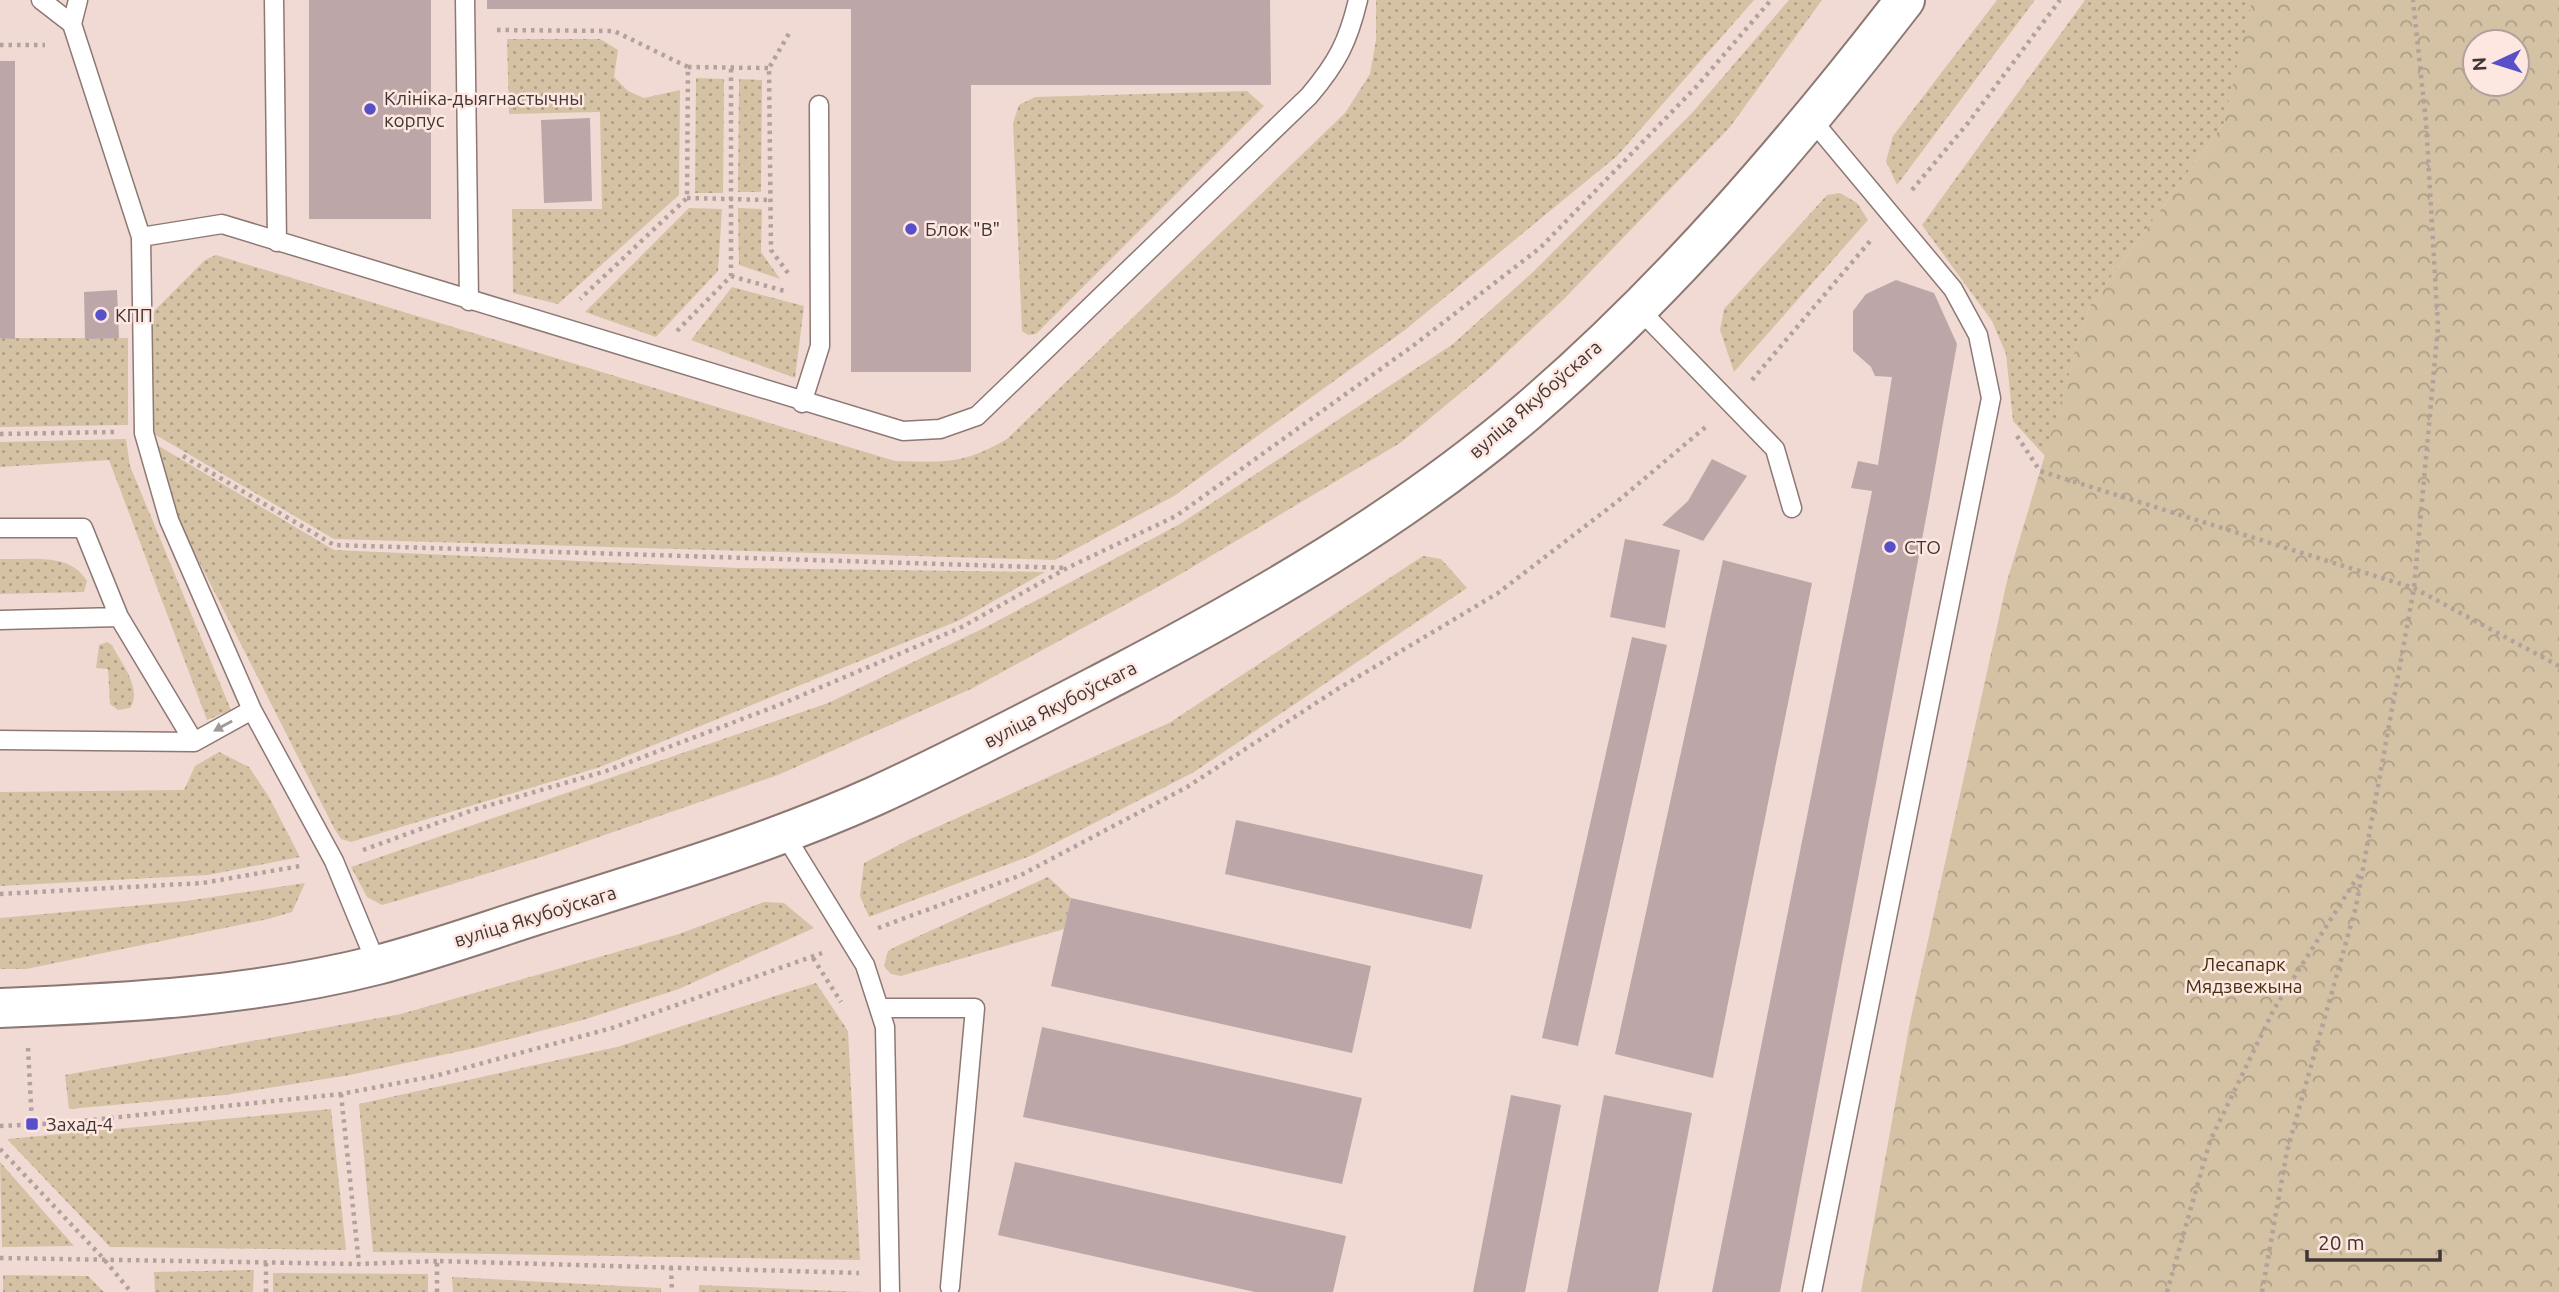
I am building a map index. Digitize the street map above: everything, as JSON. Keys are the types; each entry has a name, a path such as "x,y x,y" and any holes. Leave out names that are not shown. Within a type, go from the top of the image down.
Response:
{"main road":[{"name":"вуліца Якубоўскага","path":"13,1008 172,997 254,987 377,965 682,869 871,797 1059,705 1219,622 1352,542 1416,499 1527,411 1638,308 1812,120 1905,0"}],"lane":[{"path":"41,0 72,24"},
{"path":"78,0 72,24 141,237 144,433 169,520 252,710 334,861 377,965"},
{"path":"274,0 276,242"},
{"path":"465,0 469,301"},
{"path":"141,237 222,224 802,403 903,431 940,429 977,416 1309,96 1336,64 1350,33 1358,0"},
{"path":"802,403 820,346 819,105"},
{"path":"1812,120 1953,289 1978,335 1991,398 1812,1292"},
{"path":"1638,308 1775,449 1792,508"},
{"path":"0,528 83,528 119,617 194,742"},
{"path":"0,620 119,617"},
{"path":"0,740 194,742 252,710"},
{"path":"783,832 847,940 865,965 885,1027 890,1292"},
{"path":"879,1008 975,1008 950,1287"}],"path":[{"path":"0,894 203,883 334,861 473,810 606,771 779,705 960,628 1067,568 1176,516 1414,345 1540,248 1697,86 1771,0"},
{"path":"0,1126 341,1094 435,1076 612,1028 813,958 847,940 1021,874 1187,787 1336,690 1498,593 1618,501 1731,405 1968,123 2060,0"},
{"path":"2262,1292 2287,1151 2356,907 2414,588 2438,327 2426,122 2413,0"},
{"path":"466,30 614,32 688,67 769,68"},
{"path":"791,30 769,68 769,200 771,250 792,278"},
{"path":"0,45 36,45"},
{"path":"687,198 688,67"},
{"path":"652,357 731,276 731,67"},
{"path":"551,326 687,198 769,200"},
{"path":"731,276 793,293"},
{"path":"1991,398 2040,471 2414,588 2559,666"},
{"path":"0,434 114,432"},
{"path":"144,433 334,545 1067,568"},
{"path":"2167,1292 2210,1141 2274,1009 2362,870"},
{"path":"13,1008 32,1125"},
{"path":"341,1094 359,1264"},
{"path":"0,1149 103,1258 131,1292"},
{"path":"0,1258 359,1264 437,1261 867,1274"},
{"path":"437,1261 437,1292"},
{"path":"266,1262 266,1292"},
{"path":"671,1267 672,1292"}],"green space":[{"path":"1376,0 1754,0 1617,156 1405,330 1174,496 1055,560 334,539 149,431 151,314 205,260 216,255 895,461 953,460 978,454 1007,439 1345,113 1370,74 1376,40"},
{"path":"1789,0 1822,0 1730,127 1565,298 1486,372 1400,443 1174,578 973,688 778,775 544,856 400,900 382,905 367,897 351,867 828,703 984,628 1180,524 1453,344 1534,271 1692,113"},
{"path":"1997,0 2035,0 1897,185 1886,161 1893,136"},
{"path":"2085,0 2253,0 2224,123 2089,307 2045,456 2013,421 2006,354 1992,321 1922,225"},
{"name":"Лесапарк Мядзвежына","path":"2252,0 2559,0 2559,1292 1861,1292 1910,1022 2007,581 2089,307 2224,123"},
{"path":"507,39 600,39 618,50 614,77 628,91 644,98 680,90 679,195 558,304 513,293 512,209 602,209 600,112 509,114"},
{"path":"696,78 724,79 723,193 695,193"},
{"path":"739,79 762,80 761,192 738,192"},
{"path":"1247,91 1264,106 1036,334 1028,335 1022,331 1013,123 1019,105 1035,97"},
{"path":"1840,193 1857,203 1868,220 1734,372 1720,330 1724,309 1827,195"},
{"path":"689,208 722,209 718,271 656,337 585,312"},
{"path":"738,208 762,209 761,252 780,279 739,265"},
{"path":"732,287 804,306 795,378 691,340"},
{"path":"0,338 128,338 128,425 0,427"},
{"path":"126,439 130,466 231,710 207,720 109,460 0,467 0,442"},
{"path":"152,442 334,550 738,568 1045,572 960,620 600,767 351,842 341,839 334,828 180,524"},
{"path":"1423,556 1441,559 1467,588 1194,772 1030,856 869,917 860,896 864,863 910,839 1169,723"},
{"path":"0,559 49,560 71,565 87,581 84,592 0,594"},
{"path":"107,642 112,645 132,684 134,693 130,708 118,710 110,704 108,669 96,668 99,645"},
{"path":"219,752 249,767 269,797 300,857 208,875 0,886 0,792 184,790 195,766"},
{"path":"1048,877 1071,898 1064,929 901,976 891,974 884,966 888,951 897,946"},
{"path":"305,883 292,912 268,919 26,969 0,969 0,918 186,901"},
{"path":"764,902 784,903 814,928 679,989 586,1019 475,1048 350,1075 225,1095 69,1109 65,1075 401,1014 679,934"},
{"path":"816,983 848,1031 860,1260 373,1252 359,1104 617,1047"},
{"path":"331,1109 346,1250 110,1247 7,1139"},
{"path":"0,1162 74,1246 2,1247"},
{"path":"254,1270 253,1292 155,1292 154,1272"},
{"path":"273,1273 428,1274 428,1292 273,1292"},
{"path":"3,1275 88,1276 104,1292 3,1292"},
{"path":"452,1277 661,1288 661,1292 453,1292"},
{"path":"699,1285 862,1292 699,1292"}],"building":[{"name":"Клініка-дыягнастычны корпус","path":"309,0 431,0 431,219 309,219"},
{"name":"Блок \"В\"","path":"487,0 1270,0 1271,85 971,85 971,372 851,372 851,9 487,9"},
{"path":"0,61 15,61 15,339 0,338"},
{"path":"590,118 592,201 544,203 541,120"},
{"path":"1896,280 1934,293 1957,344 1929,502 1780,1292 1712,1292 1872,491 1851,488 1858,461 1878,465 1892,377 1875,376 1871,367 1853,351 1853,311 1866,294"},
{"name":"КПП","path":"117,290 119,338 85,339 84,292"},
{"path":"1712,459 1747,476 1703,541 1662,525 1688,501"},
{"path":"1625,539 1680,550 1665,628 1610,617"},
{"path":"1723,560 1812,583 1713,1078 1615,1054"},
{"path":"1632,637 1667,645 1578,1046 1542,1038"},
{"path":"1236,820 1483,875 1471,929 1225,874"},
{"path":"1071,898 1371,966 1352,1053 1051,986"},
{"path":"1042,1027 1362,1098 1342,1184 1023,1117"},
{"path":"1511,1095 1561,1105 1525,1292 1473,1292"},
{"path":"1604,1095 1692,1113 1658,1292 1567,1292"},
{"path":"1015,1162 1346,1236 1333,1292 1255,1292 998,1235"}],"place":[{"name":"Клініка-дыягнастычны корпус","path":"370,109"},
{"name":"Блок \"В\"","path":"911,229"},
{"name":"КПП","path":"101,315"},
{"name":"СТО","path":"1890,547"},
{"name":"Захад-4","path":"32,1124"}]}
